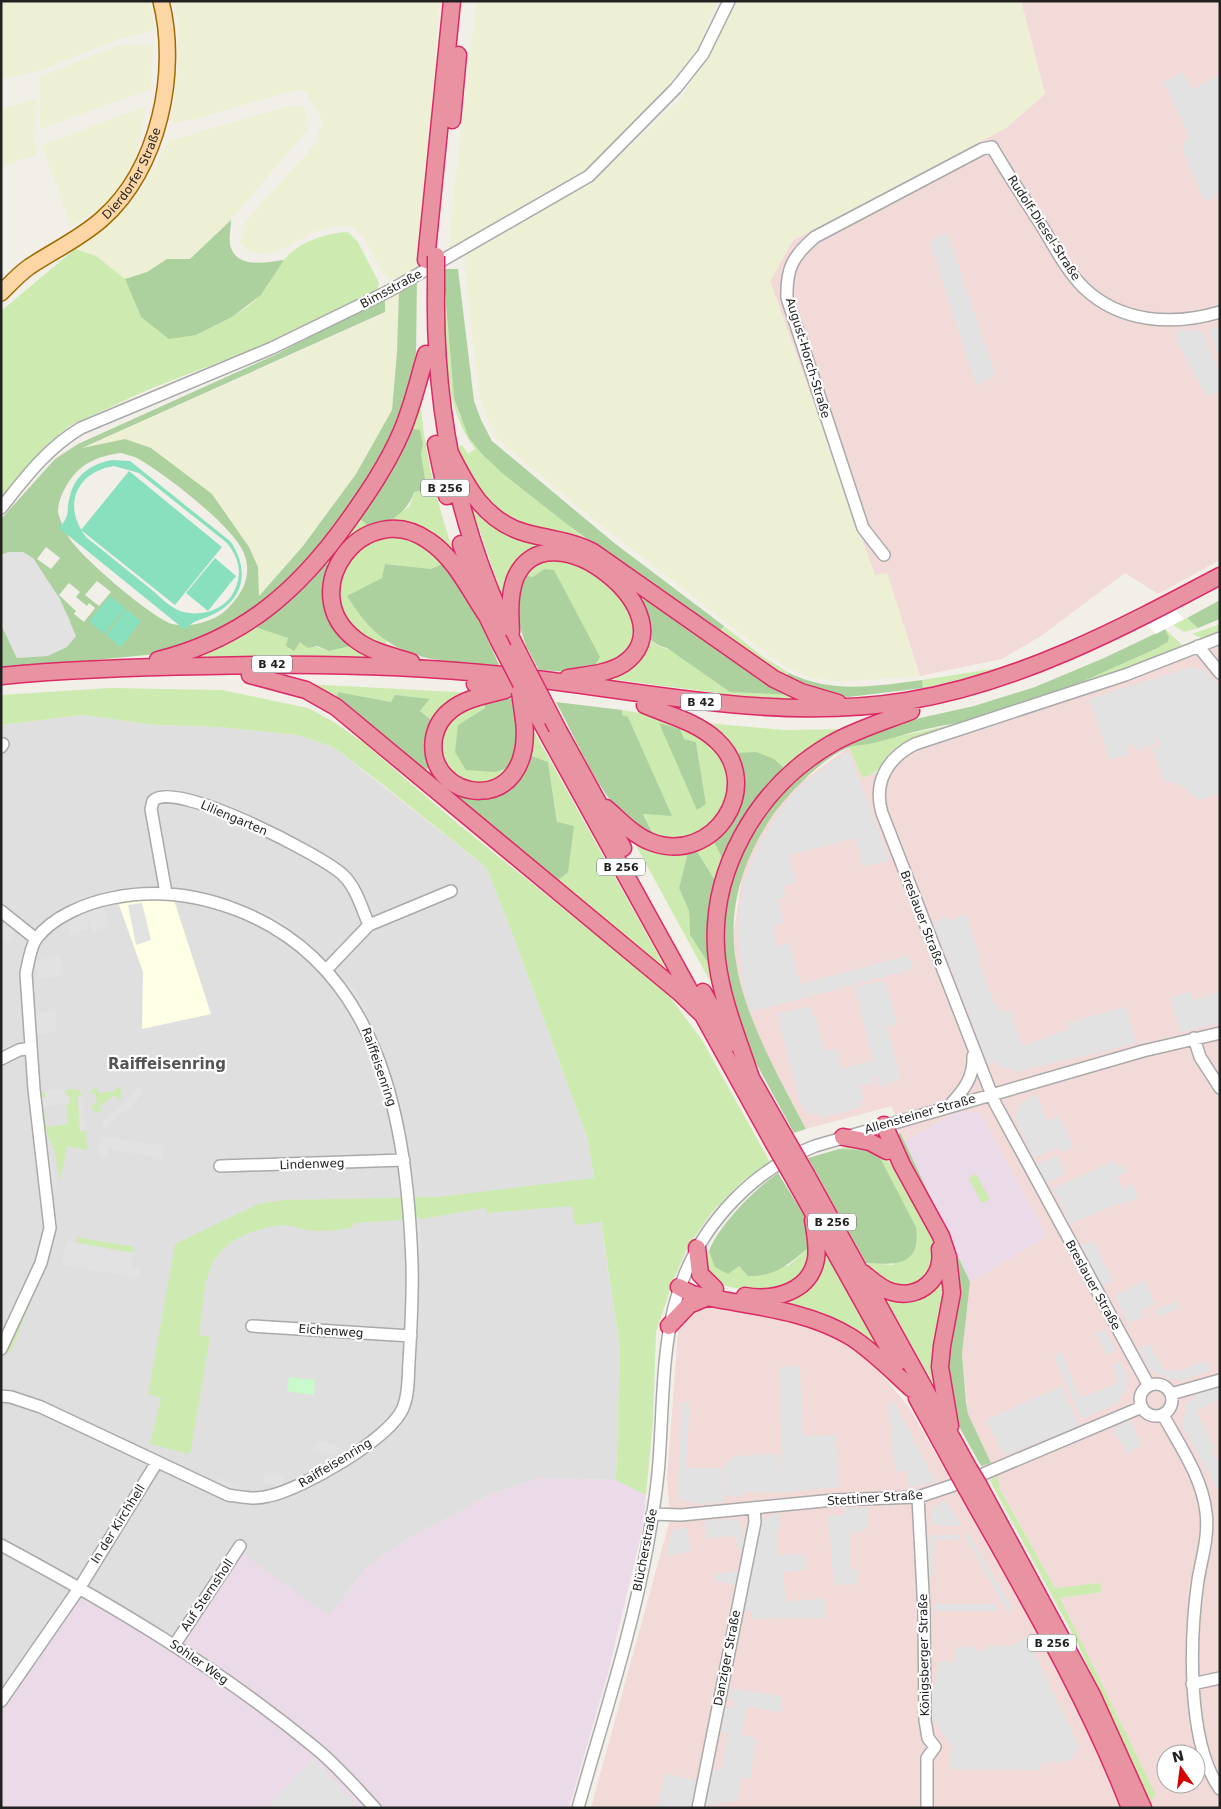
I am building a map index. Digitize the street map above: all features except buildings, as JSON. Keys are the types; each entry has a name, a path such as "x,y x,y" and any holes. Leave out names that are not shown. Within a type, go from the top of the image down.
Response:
{"highway":[{"name":"B 256","path":"452,1 431,258 431,291 426,354 432,424 441,474 460,542 487,616 509,642 516,684 531,719 703,1015 779,1139 801,1179 858,1268 953,1440 964,1471"},
{"name":"B 256","path":"431,258 464,1"},
{"name":"B 256","path":"431,291 448,449 457,492 475,552 509,642 752,1080 779,1139"},
{"path":"111,668 164,659 206,645 257,617 288,593 338,535 372,488 389,458 410,410 426,354"},
{"path":"448,449 478,502 501,522 513,529 570,543 593,552 774,679 801,692 853,707"},
{"path":"432,669 368,647 354,638 343,626 335,611 332,586 336,568 351,546 366,536 382,530 407,531 423,537 437,547 453,564 487,616"},
{"path":"509,642 511,596 516,578 526,564 542,554 560,552 584,560 607,575 627,592 637,606 642,623 640,639 632,655 623,664 609,670 551,681"},
{"name":"B 42","path":"1173,607 1220,576"},
{"name":"B 42","path":"1,686 75,680 250,675 406,679 516,684 645,705 730,715 798,720 858,718 911,711 965,700 1018,683 1075,661 1173,607 1220,588"},
{"name":"B 42","path":"1,676 111,668 316,664 432,669 551,681 733,705 796,709 853,707 908,700 996,679 1060,656 1144,622"},
{"path":"250,675 297,687 336,707 703,1015"},
{"path":"516,684 469,700 452,709 444,716 438,725 433,744 434,754 441,772 456,785 474,791 490,790 504,784 517,770 524,755 531,719"},
{"path":"595,797 634,832 652,842 671,846 691,844 705,838 719,827 729,814 736,787 734,768 725,749 701,729 645,705"},
{"path":"752,1080 722,992 717,960 718,908 731,858 756,813 794,770 838,740 911,711"},
{"path":"858,1268 878,1285 903,1294 920,1290 928,1285 935,1278 940,1263 939,1245 935,1234 887,1151 881,1136 884,1125"},
{"path":"884,1125 902,1165 941,1236 948,1257 952,1293 940,1367 953,1440"},
{"path":"843,1137 870,1142 887,1151"},
{"name":"B 256","path":"801,1179 812,1213 912,1389 964,1471 1084,1679 1134,1803"},
{"path":"669,1326 689,1304 712,1293 771,1297 788,1293 801,1284 811,1272 816,1258 812,1213"},
{"path":"697,1248 700,1274 712,1293"},
{"path":"679,1286 695,1284 712,1293 792,1314 840,1330 873,1353 912,1389"}],"main road":[{"name":"Dierdorfer Straße","path":"1,293 28,268 101,220 130,190 146,161 158,124 167,63 167,32 161,1"}],"street":[{"name":"Bimsstraße","path":"1,508 42,458 62,439 81,428 272,348 389,291 589,176 676,88 703,54 724,16 729,1"},
{"name":"Rudolf-Diesel-Straße","path":"992,147 1070,271 1091,293 1121,311 1160,321 1196,319 1220,312"},
{"name":"August-Horch-Straße","path":"884,555 863,528 788,298 787,280 798,252 815,237 982,149 992,147"},
{"name":"Breslauer Straße","path":"1149,1386 990,1093 882,813 879,788 888,765 900,752 915,744 1067,695 1220,638"},
{"path":"1198,646 1220,673"},
{"name":"Liliengarten","path":"166,893 151,809 153,801 160,797 190,800 223,811 292,844 336,870 350,884 369,925"},
{"path":"326,970 369,925 451,891"},
{"name":"Raiffeisenring","path":"6,1396 41,1407 228,1495 263,1498 286,1491 313,1478 374,1440 398,1417 406,1398 411,1336 412,1256 404,1160 394,1110 373,1044 356,1009 326,970 308,952 262,921 225,905 166,893 133,894 91,904 59,919 36,939"},
{"path":"1,912 36,939 26,974 31,1048 50,1228 41,1263 1,1350"},
{"name":"Allensteiner Straße","path":"679,1286 697,1248 722,1213 756,1180 793,1155 843,1137 990,1093 1194,1038 1220,1033"},
{"path":"1194,1038 1200,1057 1220,1088"},
{"path":"1,1059 19,1050 31,1048"},
{"path":"950,1105 971,1078 974,1067 973,1052"},
{"name":"Lindenweg","path":"220,1166 404,1160"},
{"name":"Blücherstraße","path":"578,1808 630,1622 652,1514 658,1468 663,1369 669,1326 679,1286"},
{"name":"Eichenweg","path":"252,1326 411,1336"},
{"path":"1171,1394 1220,1380"},
{"path":"1154,1384 1164,1386 1171,1394 1172,1404 1163,1415 1153,1416 1142,1406 1142,1393 1149,1386 1154,1384"},
{"name":"Stettiner Straße","path":"652,1514 675,1516 834,1500 918,1497 969,1480 1142,1406"},
{"path":"1163,1415 1193,1469 1204,1498 1206,1536 1193,1626 1192,1684 1198,1729 1212,1779 1220,1789"},
{"name":"In der Kirchhell","path":"1,1701 80,1587 157,1462"},
{"name":"Königsberger Straße","path":"918,1497 923,1570 925,1720 928,1738 935,1747 927,1758 926,1808"},
{"name":"Danziger Straße","path":"698,1808 755,1522 754,1508"},
{"name":"Sohler Weg","path":"1,1545 80,1587 175,1644 315,1747 375,1808"},
{"name":"Auf Sternsholl","path":"175,1644 240,1546"},
{"path":"1192,1684 1220,1678"}],"shaded area":[{"path":"1,1 150,1 154,30 116,40 39,71 1,79"},
{"path":"173,1 440,1 420,265 406,276 389,279 381,271 364,237 354,228 344,225 318,230 276,252 257,254 244,248 239,241 246,221 316,143 322,120 304,90 284,93 193,120 171,123 178,59 177,18"},
{"path":"476,1 717,1 698,49 649,110 569,185 449,253 450,224"},
{"path":"733,1 1021,1 1045,94 1006,128 793,240 770,281 875,575 887,573 920,676 841,682 811,678 787,667 753,643 585,513 505,446 495,436 479,397 464,262 467,253 596,178 682,98"},
{"path":"1021,1 1220,1 1220,560 1158,594 1125,573 1041,636 1002,659 920,676 887,574 875,576 770,281 793,240 1006,128 1045,94"},
{"path":"119,45 153,45 151,89 40,129 40,77"},
{"path":"1182,72 1192,89 1219,75 1220,78 1220,191 1208,201 1201,194 1182,148 1188,135 1164,82"},
{"path":"37,98 35,140 38,154 1,167 1,109"},
{"path":"298,105 304,108 307,115 308,129 231,220 190,259 167,259 147,272 125,279 96,256 75,249 107,225 137,195 155,167 168,141"},
{"path":"146,106 136,158 126,179 101,209 70,226 42,145"},
{"path":"947,232 996,376 976,385 929,241"},
{"path":"399,291 397,352 392,410 356,474 303,546 258,596 258,567 249,547 180,471 151,448 141,445 79,450 385,313 385,298"},
{"path":"1220,327 1220,357 1209,334 1211,329"},
{"path":"1177,329 1202,331 1220,374 1220,391 1206,396 1176,339"},
{"path":"9,552 23,552 33,558 60,599 76,636 67,647 48,656 17,658 1,624 1,555"},
{"path":"1220,631 1220,1808 1149,1808 1148,1803 1156,1795 1060,1598 1102,1592 1055,1588 1000,1488 997,1475 990,1481 981,1466 991,1463 968,1414 962,1354 970,1282 900,1132 892,1106 806,1129 757,1035 748,1012 736,964 734,932 742,876 749,856 763,830 781,804 801,782 849,747 862,778 878,772 882,762 896,747 917,737 1137,666"},
{"path":"1191,667 1207,671 1220,689 1220,793 1199,800 1181,785 1164,781 1152,748 1160,746 1158,738 1155,739 1156,744 1135,750 1133,744 1127,746 1129,754 1110,760 1089,699"},
{"path":"83,715 154,725 220,727 297,735 333,747 486,867 588,1140 620,1348 616,1480 540,1478 492,1494 407,1539 367,1567 329,1616 177,1648 1,1701 1,725"},
{"path":"848,750 890,861 862,866 855,838 789,855 796,883 783,886 786,897 778,899 784,923 773,926 777,946 789,943 800,984 909,955 913,969 750,1012 743,984 738,933 741,895 745,878 760,842 786,802 804,783"},
{"path":"174,900 211,1014 142,1029 143,972 118,902"},
{"path":"142,903 151,940 136,945 128,905"},
{"path":"103,907 110,926 92,932 86,914"},
{"path":"260,908 290,926 286,931 256,914"},
{"path":"84,914 89,928 71,935 67,923"},
{"path":"965,914 981,958 978,960 995,1005 998,1004 1001,1012 1009,1009 1023,1046 1069,1029 1067,1023 1125,1007 1137,1043 1015,1072 1014,1069 999,1067 994,1062 988,1064 933,922 946,917 948,921"},
{"path":"1,924 13,930 15,940 1,942"},
{"path":"59,955 64,975 38,980 36,961"},
{"path":"883,981 887,986 897,1024 887,1027 901,1080 879,1086 877,1075 874,1076 876,1082 860,1086 864,1101 860,1102 861,1107 820,1118 818,1113 808,1115 798,1097 777,1014 810,1006 813,1018 816,1018 825,1051 836,1048 842,1068 873,1061 854,987"},
{"path":"351,985 367,1010 361,1012 346,988"},
{"path":"1190,991 1193,1000 1220,992 1220,1023 1181,1032 1170,998"},
{"path":"55,1010 57,1031 36,1035 34,1014"},
{"path":"137,1087 143,1090 136,1102 105,1128 101,1123 130,1098"},
{"path":"65,1090 65,1096 69,1096 70,1104 43,1106 42,1098 46,1097 45,1091"},
{"path":"1037,1095 1047,1121 1059,1116 1073,1147 1060,1152 1059,1148 1033,1158 1015,1117 1018,1107 1030,1097"},
{"path":"78,1096 83,1096 86,1130 80,1131"},
{"path":"954,1113 980,1113 1047,1236 970,1282 904,1142"},
{"path":"100,1136 164,1146 162,1158 109,1149 107,1158 97,1156"},
{"path":"1057,1155 1066,1174 1046,1183 1036,1164"},
{"path":"52,1158 57,1190 51,1191 46,1159"},
{"path":"1114,1161 1117,1167 1123,1165 1126,1172 1117,1176 1123,1189 1133,1185 1138,1198 1120,1203 1070,1224 1053,1188"},
{"path":"413,1217 419,1217 422,1250 415,1251"},
{"path":"66,1241 133,1253 131,1267 141,1269 139,1278 62,1265"},
{"path":"1093,1241 1113,1281 1101,1285 1082,1246"},
{"path":"1145,1281 1155,1304 1141,1310 1144,1317 1128,1323 1115,1295"},
{"path":"1176,1301 1179,1308 1158,1317 1155,1310"},
{"path":"727,1306 793,1321 832,1335 868,1357 910,1409 1061,1673 1123,1808 591,1808 670,1519 667,1480 678,1330 694,1307"},
{"path":"1105,1330 1117,1350 1107,1355 1095,1334"},
{"path":"1149,1344 1164,1370 1178,1371 1207,1361 1211,1370 1183,1380 1169,1379 1150,1369 1138,1349"},
{"path":"1061,1352 1080,1398 1118,1383 1113,1366 1121,1362 1127,1380 1126,1390 1117,1404 1081,1419 1054,1356"},
{"path":"800,1366 803,1436 836,1435 839,1487 782,1493 743,1492 742,1497 724,1495 723,1466 734,1456 779,1454 782,1482 780,1367"},
{"path":"1062,1386 1078,1426 1004,1456 986,1420"},
{"path":"1220,1388 1220,1399 1196,1411 1215,1447 1212,1450 1217,1461 1220,1460 1220,1485 1216,1487 1182,1425 1187,1402 1197,1394"},
{"path":"893,1401 936,1482 908,1487 907,1471 895,1471 888,1404"},
{"path":"682,1402 690,1402 686,1468 722,1468 723,1502 698,1504 677,1499"},
{"path":"1131,1420 1141,1445 1127,1454 1113,1428"},
{"path":"318,1441 338,1445 337,1453 335,1455 313,1451 314,1445"},
{"path":"268,1473 286,1477 280,1486 263,1484 264,1477"},
{"path":"217,1478 243,1486 240,1492 214,1484"},
{"path":"540,1478 616,1480 646,1495 643,1527 608,1673 569,1808 1,1808 1,1701 85,1590 177,1648 240,1552 329,1616 367,1567 407,1539 492,1494"},
{"path":"945,1500 962,1526 932,1525 932,1510 936,1505"},
{"path":"843,1508 867,1508 868,1529 863,1529 863,1532 849,1533 850,1569 857,1570 857,1584 834,1585 828,1516 843,1515"},
{"path":"779,1513 780,1530 776,1531 778,1555 804,1554 806,1570 783,1572 786,1602 826,1598 826,1618 752,1619 752,1612 745,1609 762,1519"},
{"path":"737,1518 743,1529 744,1550 739,1550 736,1536 707,1538 704,1521"},
{"path":"687,1528 691,1552 666,1555 672,1530"},
{"path":"968,1533 1013,1609 1008,1612 964,1535"},
{"path":"929,1535 959,1535 960,1540 935,1539 933,1576 928,1576"},
{"path":"740,1571 738,1586 716,1581 715,1574"},
{"path":"934,1604 996,1604 997,1611 933,1611"},
{"path":"1026,1636 1080,1748 1075,1752 1072,1760 1040,1764 1041,1770 950,1769 951,1745 930,1716 931,1688 936,1683 938,1662 955,1662 955,1647 973,1646 973,1650 988,1650 988,1646 1014,1645"},
{"path":"730,1689 782,1696 781,1712 747,1707 741,1734 755,1739 751,1778 741,1778 738,1801 704,1806 712,1770 721,1770 728,1734 721,1732 726,1707 733,1708 734,1700 728,1698"},
{"path":"313,1758 356,1803 351,1808 267,1808"},
{"path":"665,1774 696,1780 690,1808 657,1808"}],"green space":[{"path":"231,220 230,245 235,255 240,259 254,263 284,260 261,295 232,317 196,335 169,339 141,317 125,279 147,272 167,259 190,259"},
{"path":"348,232 358,242 379,283 377,290 269,343 152,388 69,426 44,447 1,503 1,311 75,249 96,256 125,279 141,317 196,335 231,318 255,301 283,261 296,249 312,240 330,234"},
{"path":"443,269 458,269 474,401 492,441 613,542 724,626 717,634 568,525 502,473 482,454 469,438 454,399"},
{"path":"443,273 454,399 460,417 568,525 599,549 540,531 497,514 462,464 457,447 462,445 468,454 475,449 459,420 450,389 442,292"},
{"path":"417,279 416,353 403,415 368,483 289,586 218,634 167,653 1,669 1,624 17,658 70,621 51,589 38,575 9,552 1,555 1,519 55,459 78,444 275,355 385,298 385,312 82,448 125,439 151,448 212,494 249,547 258,567 259,596 303,546 356,474 392,410 397,352 399,291","holes":["121,453 133,456 151,466 212,514 236,540 243,551 247,564 245,583 230,606 221,614 204,622 188,625 172,624 162,619 100,571 68,536 58,512 60,499 66,487 75,474 86,464","46,547 60,558 51,569 37,559","97,581 111,592 99,606 85,595","69,583 80,592 76,597 87,606 89,603 95,608 84,622 74,614 76,611 59,595"]},
{"path":"420,396 428,459 457,562 385,524 410,506 414,492 427,490 421,454 423,445 407,428"},
{"path":"407,428 420,430 423,445 421,454 427,490 414,492 403,511 397,516 370,528 357,516"},
{"path":"112,460 130,461 230,541 240,562 241,583 232,601 223,609 195,622 185,630 59,528 67,516 72,489 80,476 97,464","holes":["114,466 139,473 231,548 238,565 239,577 231,596 219,607 204,613 188,613 176,609 86,537 75,514 74,502 82,483 90,475"]},
{"path":"129,471 222,547 175,605 81,530"},
{"path":"468,497 481,510 570,544 666,606 659,609 640,603 634,593 545,548 503,598"},
{"path":"357,516 370,528 331,567 322,562"},
{"path":"379,536 414,537 446,562 431,569 385,564 386,643 424,659 400,655 367,642 339,610 340,581 344,564 355,552"},
{"path":"562,556 616,587 639,624 628,655 592,670 544,569 534,577 522,575 526,569"},
{"path":"215,558 236,576 208,611 186,593"},
{"path":"322,562 331,567 328,580 355,645 329,651 317,646 308,648 300,642 294,651 286,646 288,638 252,626"},
{"path":"446,562 474,609 500,667 431,659 412,654 395,646 378,634 362,618 347,596 382,578 385,564 431,569"},
{"path":"544,569 554,570 600,657 592,670 568,672 539,670 526,646 517,617 522,575 533,577"},
{"path":"110,596 125,608 104,634 89,621"},
{"path":"646,599 659,609 666,606 796,695 730,692 649,637 644,625 640,603"},
{"path":"1220,600 1220,619 1198,628 1187,618"},
{"path":"126,609 141,621 121,647 106,635"},
{"path":"1187,618 1198,628 1184,632 1173,625"},
{"path":"1220,624 1220,631 1201,638 1192,634"},
{"path":"252,626 329,651 355,645 393,661 179,660"},
{"path":"724,626 762,656 789,673 783,680 717,634"},
{"path":"1165,629 1182,645 1137,666 1051,695 1156,649 1168,642 1169,637"},
{"path":"1165,629 1169,637 1168,642 1156,649 1018,707 966,722 944,725 869,744 852,746 829,758 818,767 788,796 773,815 749,858 737,898 734,937 739,975 750,1013 766,1050 806,1129 794,1133 750,1052 727,993 721,924 737,855 777,792 833,748 902,722 974,706 1035,687 1104,658"},
{"path":"645,634 656,645 809,699 749,697 602,678"},
{"path":"998,668 998,670 923,688 922,680"},
{"path":"789,673 821,684 854,687 922,680 923,688 848,697 827,695 783,680"},
{"path":"306,684 473,693 434,722 420,711 430,700 391,702 338,692 336,700"},
{"path":"110,688 222,690 308,708 334,722 364,743 457,823 670,997 702,1040 770,1162 743,1181 712,1212 688,1246 673,1281 656,1332 653,1421 646,1495 616,1480 620,1348 601,1222 575,1225 572,1206 487,1213 486,1208 421,1219 353,1223 352,1228 317,1231 284,1225 274,1226 252,1232 232,1242 216,1258 206,1283 199,1335 210,1337 190,1454 150,1444 161,1398 148,1394 175,1244 258,1204 284,1200 437,1197 594,1178 588,1140 486,867 333,747 297,735 220,727 154,725 83,715 1,725 1,695"},
{"path":"338,692 391,702 395,695 430,699 420,711 434,722 432,764 424,772 336,700"},
{"path":"512,698 517,717 514,766 495,772 466,770 455,752 458,725 485,708 485,701"},
{"path":"485,701 485,708 458,725 514,766 508,775 475,786 447,771 440,743 441,733 451,719"},
{"path":"556,702 622,710 622,715 628,717 672,816 643,814 656,840 628,821 614,805 595,777"},
{"path":"622,710 647,714 694,729 729,763 726,812 694,839 656,840 643,813 672,816 622,715","holes":["659,724 680,729 684,739 696,742 706,804"]},
{"path":"970,721 913,738 891,752 875,772 862,778 849,747"},
{"path":"659,723 680,729 684,739 696,742 706,804 697,810"},
{"path":"706,723 784,730 851,729 786,770 735,753"},
{"path":"530,724 671,978 556,882 557,822 548,762 529,755"},
{"path":"756,752 774,759 786,770 724,862 713,840 724,830 736,811 738,790 735,753"},
{"path":"529,755 548,762 557,822 574,826 568,872 556,882 445,790 450,785 472,795"},
{"path":"633,840 678,854 688,852 679,888 689,911 690,935 714,972 717,994"},
{"path":"713,840 724,862 718,885 696,850"},
{"path":"696,850 718,885 714,972 690,935 689,911 679,888 688,852"},
{"path":"115,1086 121,1089 121,1098 119,1100 115,1095 99,1107 103,1112 93,1111 91,1105 97,1104 95,1093 89,1094 90,1091 97,1087 98,1093 115,1091"},
{"path":"77,1089 83,1096 78,1096 80,1131 86,1130 87,1150 67,1146 60,1182 55,1153 45,1128 41,1094 45,1091 46,1097 42,1098 47,1127 68,1124 66,1104 70,1104 65,1090"},
{"path":"900,1132 970,1282 962,1354 968,1414 991,1463 981,1466 956,1421 945,1377 957,1286 897,1138"},
{"path":"852,1145 867,1145 890,1163 935,1242 937,1261 919,1286 890,1288 866,1263 894,1265 865,1150 839,1149"},
{"path":"839,1149 865,1150 878,1154 916,1227 917,1240 911,1256 897,1263 866,1263 808,1158"},
{"path":"778,1173 805,1217 812,1245 790,1263 768,1274 748,1276 739,1266 728,1274 715,1267 709,1251 721,1230 749,1197"},
{"path":"976,1174 990,1199 982,1203 968,1178"},
{"path":"77,1237 134,1247 133,1253 77,1243"},
{"path":"713,1242 709,1251 739,1266 788,1266 812,1245 811,1257 798,1281 759,1293 712,1283 703,1263"},
{"path":"823,1244 890,1363 776,1307"},
{"path":"947,1263 943,1401 881,1291 896,1297"},
{"path":"27,1302 30,1304 11,1352 6,1349"},
{"path":"289,1377 315,1380 314,1395 287,1391"},
{"path":"997,1474 1000,1489 1055,1588 1100,1583 1102,1592 1060,1598 1156,1795 1148,1803 1078,1644 990,1481"}],"pier":[{"path":"1162,596 1184,619 1156,634 1133,611"}],"district":[{"name":"Raiffeisenring","path":"167,1064"}]}
